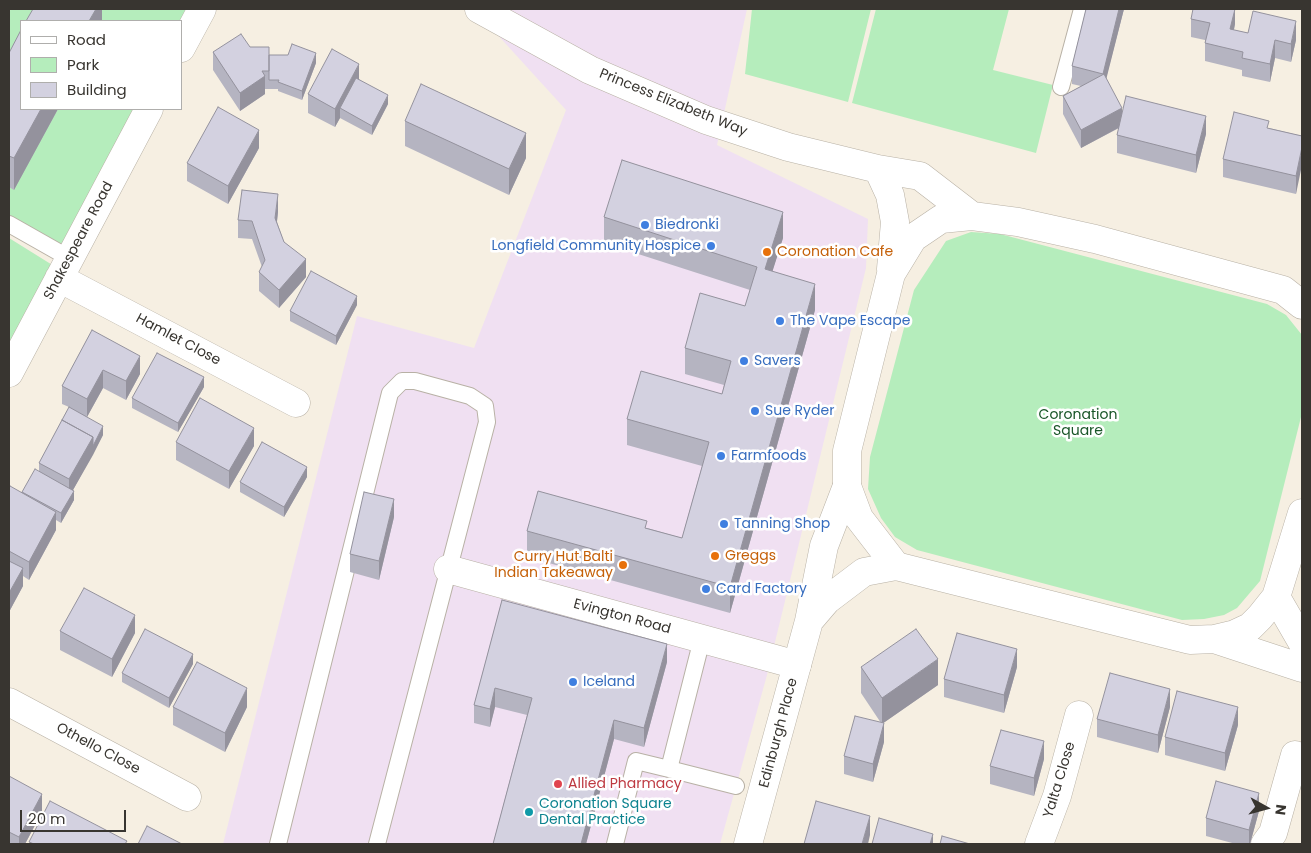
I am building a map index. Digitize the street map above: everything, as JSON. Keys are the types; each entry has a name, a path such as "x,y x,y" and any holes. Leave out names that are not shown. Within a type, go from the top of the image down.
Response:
{"main road":[{"path":"182,46 202,9"},
{"name":"Princess Elizabeth Way","path":"479,9 590,70 706,120 788,147 878,169 920,176 972,216"},
{"name":"Shakespeare Road","path":"9,373 148,110"},
{"path":"878,169 890,195 895,222 891,274 847,451 847,486 860,518 896,566 1190,640 1214,640 1250,627 1276,596 1302,513"},
{"path":"891,274 913,238 941,219 972,216 1018,222 1095,239 1296,293"},
{"name":"Hamlet Close","path":"64,268 296,403"},
{"name":"Edinburgh Place","path":"748,844 809,621 824,546 847,486"},
{"name":"Edinburgh Place","path":"809,621 827,600 864,572 896,566"},
{"name":"Evington Road","path":"448,569 797,665"},
{"path":"1276,596 1302,642"},
{"path":"1214,640 1302,668"},
{"name":"Othello Close","path":"9,702 187,797"},
{"name":"Yalta Close","path":"1039,844 1057,796 1079,715"},
{"path":"1265,844 1274,833 1295,755"}],"lane":[{"path":"1061,87 1082,9"},
{"path":"9,224 64,268"},
{"path":"278,844 390,393 402,381 415,381 470,396 484,406 487,422 377,844"},
{"path":"669,769 702,639"},
{"path":"615,844 636,761 736,786"}],"shaded area":[{"path":"474,9 747,9 717,145 868,219 866,268 767,675 720,844 223,844 357,316 474,348 566,110"}],"green space":[{"path":"11,9 50,9 44,20 20,20 20,64 9,85 9,12"},
{"path":"79,9 202,9 182,20 86,20"},
{"path":"752,9 871,9 848,102 745,74"},
{"path":"876,9 1009,9 993,70 1053,85 1036,153 852,103"},
{"path":"57,110 148,110 69,258 9,224 9,187"},
{"name":"Coronation Square","path":"971,232 1000,234 1267,304 1286,315 1302,335 1302,413 1260,581 1237,608 1224,615 1204,619 1182,620 917,550 895,537 881,518 868,489 870,457 914,290 946,241"},
{"path":"9,238 62,271 9,373"}],"building":[{"path":"33,9 96,9 90,20 27,20"},
{"path":"1086,9 1119,9 1103,74 1072,66"},
{"path":"1193,9 1235,9 1230,29 1248,33 1253,11 1296,21 1291,44 1275,40 1270,64 1242,58 1243,52 1205,43 1210,23 1191,19"},
{"path":"20,32 20,110 40,110 14,158 9,156 9,53"},
{"path":"241,34 250,47 269,47 269,71 262,71 265,76 240,93 213,52"},
{"path":"292,44 316,53 302,91 278,82 279,80 269,80 269,55 288,55"},
{"path":"332,49 359,64 335,109 308,94"},
{"path":"1104,74 1122,108 1081,130 1063,96"},
{"path":"356,78 388,95 372,126 340,108"},
{"path":"421,84 526,133 509,169 405,121"},
{"path":"1126,96 1206,116 1196,155 1117,135"},
{"path":"218,107 259,130 228,186 187,163"},
{"path":"1234,112 1269,121 1267,128 1302,136 1302,147 1296,176 1223,159"},
{"path":"622,160 783,212 765,269 815,284 730,587 527,531 538,491 647,521 645,528 682,538 709,442 627,419 641,371 722,394 731,361 685,348 700,293 745,306 757,267 604,217"},
{"path":"242,190 278,194 275,218 284,242 306,259 279,290 259,272 265,260 252,221 238,220"},
{"path":"311,271 357,296 336,336 290,311"},
{"path":"92,330 140,356 126,381 103,370 87,399 62,386"},
{"path":"157,353 204,377 178,423 132,398"},
{"path":"200,398 254,428 229,471 176,442"},
{"path":"69,407 103,426 93,446 93,437 62,420"},
{"path":"62,420 93,437 69,479 39,463"},
{"path":"262,442 307,467 284,507 240,482"},
{"path":"35,469 74,491 61,513 22,492"},
{"path":"10,486 56,512 29,562 9,551"},
{"path":"364,492 394,499 379,561 350,554"},
{"path":"9,561 23,568 9,593"},
{"path":"84,588 135,615 112,659 60,631"},
{"path":"502,600 667,644 644,728 614,720 581,844 493,844 532,698 495,688 490,709 474,705"},
{"path":"145,629 193,654 169,698 122,673"},
{"path":"916,629 938,659 882,698 861,667"},
{"path":"957,633 1017,649 1004,695 944,679"},
{"path":"197,662 247,688 225,733 173,707"},
{"path":"1110,673 1170,689 1158,735 1097,719"},
{"path":"1177,691 1238,707 1225,753 1165,737"},
{"path":"855,716 884,723 873,764 844,756"},
{"path":"1001,730 1044,741 1034,778 990,766"},
{"path":"9,776 42,794 19,837 9,832"},
{"path":"1216,781 1259,793 1249,830 1206,818"},
{"path":"50,801 127,841 125,844 34,844 29,842"},
{"path":"816,801 870,816 862,844 804,844"},
{"path":"879,818 933,834 930,844 872,844"},
{"path":"147,826 182,844 138,844"},
{"path":"942,836 970,844 940,844"}],"place":[{"name":"Biedronki","path":"645,225"},
{"name":"Longfield Community Hospice","path":"711,246"},
{"name":"Coronation Cafe","path":"767,252"},
{"name":"The Vape Escape","path":"780,321"},
{"name":"Savers","path":"744,361"},
{"name":"Sue Ryder","path":"755,411"},
{"name":"Farmfoods","path":"721,456"},
{"name":"Tanning Shop","path":"724,524"},
{"name":"Greggs","path":"715,556"},
{"name":"Curry Hut Balti Indian Takeaway","path":"623,565"},
{"name":"Card Factory","path":"706,589"},
{"name":"Iceland","path":"573,682"},
{"name":"Allied Pharmacy","path":"558,784"},
{"name":"Coronation Square Dental Practice","path":"529,812"}]}
